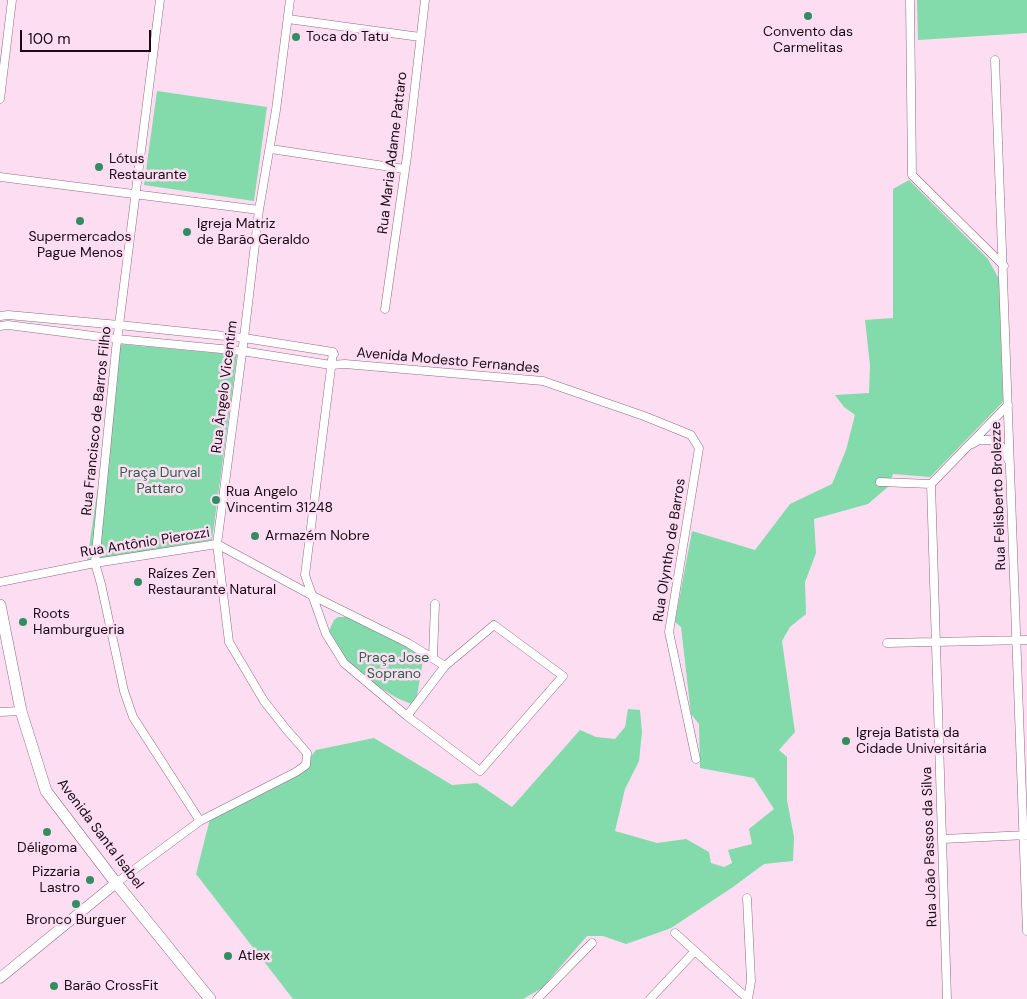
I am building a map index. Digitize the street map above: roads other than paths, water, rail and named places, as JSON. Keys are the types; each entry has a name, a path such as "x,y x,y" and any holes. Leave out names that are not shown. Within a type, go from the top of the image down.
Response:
{"main road":[{"name":"Avenida Santa Isabel","path":"0,605 21,711 46,791 116,883 210,999"}],"street":[{"path":"0,99 12,0"},
{"name":"Rua Francisco de Barros Filho","path":"160,0 134,193 117,339 95,564 124,692 133,717 200,821"},
{"name":"Rua Ângelo Vicentim","path":"200,821 296,772 306,764 307,753 264,701 229,642 217,544 259,210 271,149 290,0"},
{"name":"Rua Maria Adame Pattaro","path":"384,309 407,156 425,0"},
{"path":"910,0 912,175 1004,266"},
{"path":"288,18 420,37"},
{"name":"Rua Felisberto Brolezze","path":"995,60 1025,835 1027,931"},
{"path":"271,149 404,169"},
{"path":"0,177 259,210"},
{"path":"0,316 8,315 119,325 244,338 333,352 304,574 326,634 344,664 407,716 480,771 563,676 494,625 445,666 407,716"},
{"name":"Avenida Modesto Fernandes","path":"0,326 8,325 117,339 242,351 330,365 345,364 543,381 644,416 690,435"},
{"name":"Avenida Modesto Fernandes","path":"333,352 345,364"},
{"path":"880,482 932,484 1008,405"},
{"name":"Rua Olyntho de Barros","path":"690,435 699,448 669,632 696,759"},
{"path":"966,448 979,440 991,440 1001,446 1010,463"},
{"name":"Rua João Passos da Silva","path":"932,484 947,999"},
{"name":"Rua Antônio Pierozzi","path":"0,582 217,544 313,596 408,643 445,666"},
{"path":"433,657 435,604"},
{"path":"887,643 1027,640"},
{"path":"0,712 21,711"},
{"path":"0,978 116,883 200,821"},
{"path":"943,839 1025,835"},
{"path":"747,898 751,981 748,999"},
{"path":"675,933 748,999"},
{"path":"537,999 592,943"},
{"path":"650,999 695,951"}],"place":[{"name":"Convento das Carmelitas","path":"808,16"},
{"name":"Toca do Tatu","path":"296,37"},
{"name":"Lótus Restaurante","path":"99,167"},
{"name":"Supermercados Pague Menos","path":"80,221"},
{"name":"Igreja Matriz de Barão Geraldo","path":"187,232"},
{"name":"Rua Angelo Vincentim 31248","path":"216,500"},
{"name":"Armazém Nobre","path":"255,536"},
{"name":"Raízes Zen Restaurante Natural","path":"138,582"},
{"name":"Roots Hamburgueria","path":"23,622"},
{"name":"Igreja Batista da Cidade Universitária","path":"846,741"},
{"name":"Déligoma","path":"47,832"},
{"name":"Pizzaria Lastro","path":"90,880"},
{"name":"Bronco Burguer","path":"76,904"},
{"name":"Atlex","path":"228,956"},
{"name":"Barão CrossFit","path":"54,986"}],"park label":[{"name":"Praça Durval Pattaro","path":"160,482"},
{"name":"Praça Jose Soprano","path":"394,666"}]}
